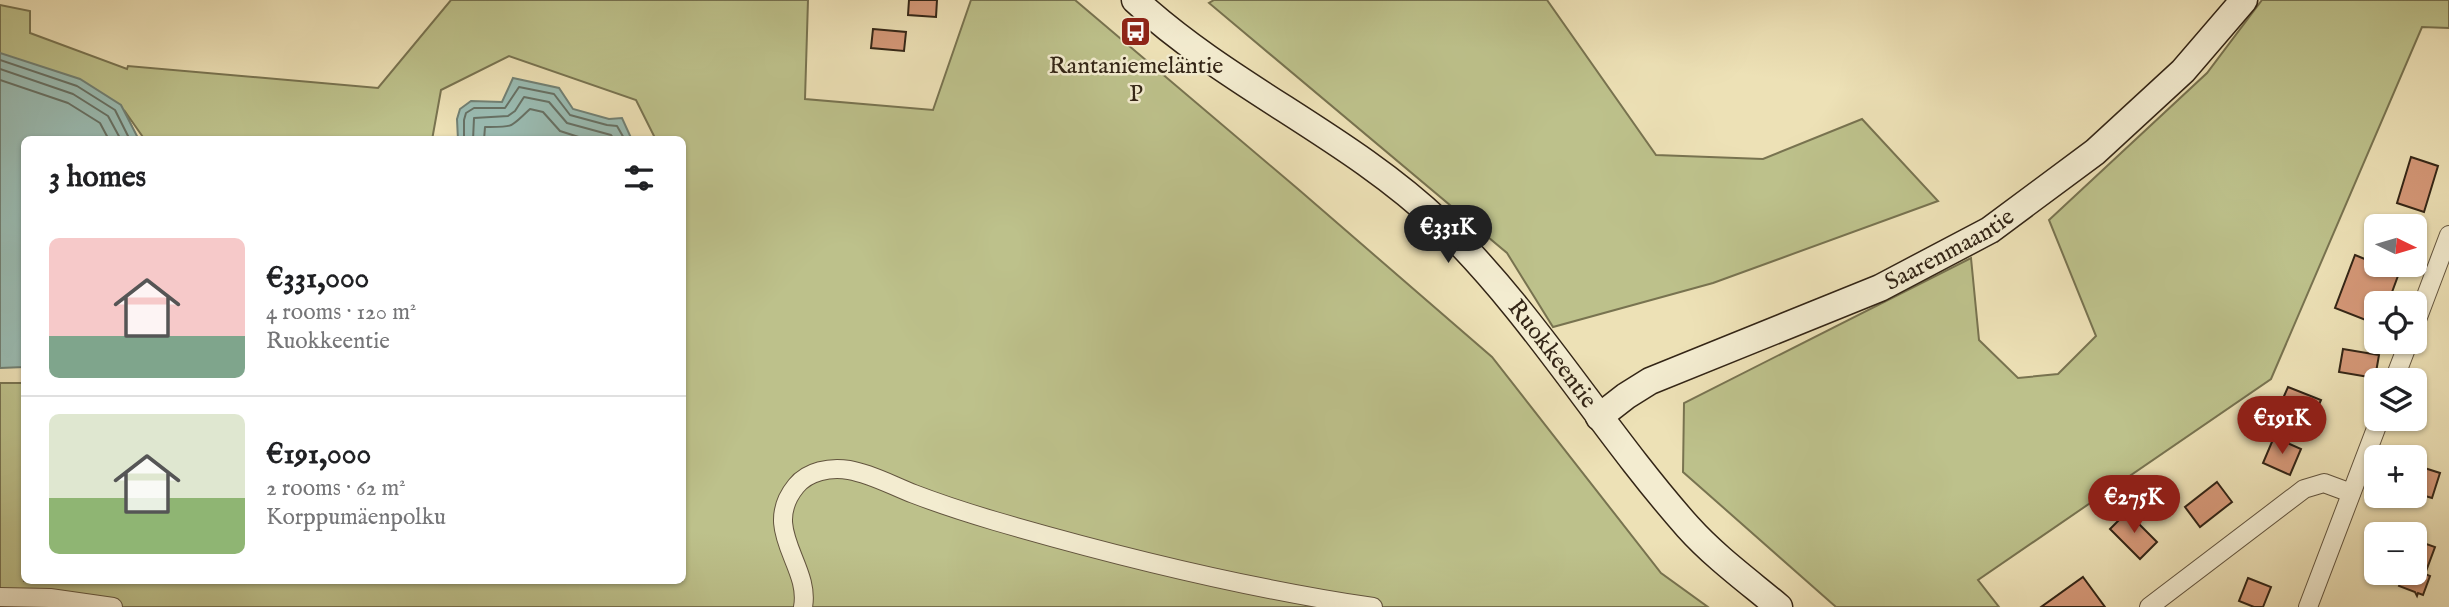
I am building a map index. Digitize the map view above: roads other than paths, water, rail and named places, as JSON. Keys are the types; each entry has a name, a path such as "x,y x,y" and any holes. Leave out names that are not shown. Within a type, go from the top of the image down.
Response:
{"street":[{"name":"Ruokkeentie","path":"1135,0 1190,47 1381,175 1439,223 1493,277 1689,528 1779,607"},
{"name":"Saarenmaantie","path":"1600,417 1626,396 1650,382 1880,288 1990,230 2095,152 2183,71 2244,0"},
{"path":"2427,294 2449,236"},
{"path":"2308,607 2375,431"},
{"path":"803,607 804,587 785,539 784,512 797,485 808,475 835,469 866,475 935,502 1103,551 1207,576 1373,607"},
{"path":"2149,607 2304,489 2324,483 2351,493"},
{"path":"0,597 50,598 113,607"}],"water":[{"path":"0,53 80,79 121,105 137,136 21,136 21,367 0,368"},
{"path":"513,78 559,88 573,109 609,119 622,118 630,136 458,136 457,119 460,109 471,101 502,102"}],"place":[{"name":"Rantaniemeläntie P","path":"1136,32"}]}
